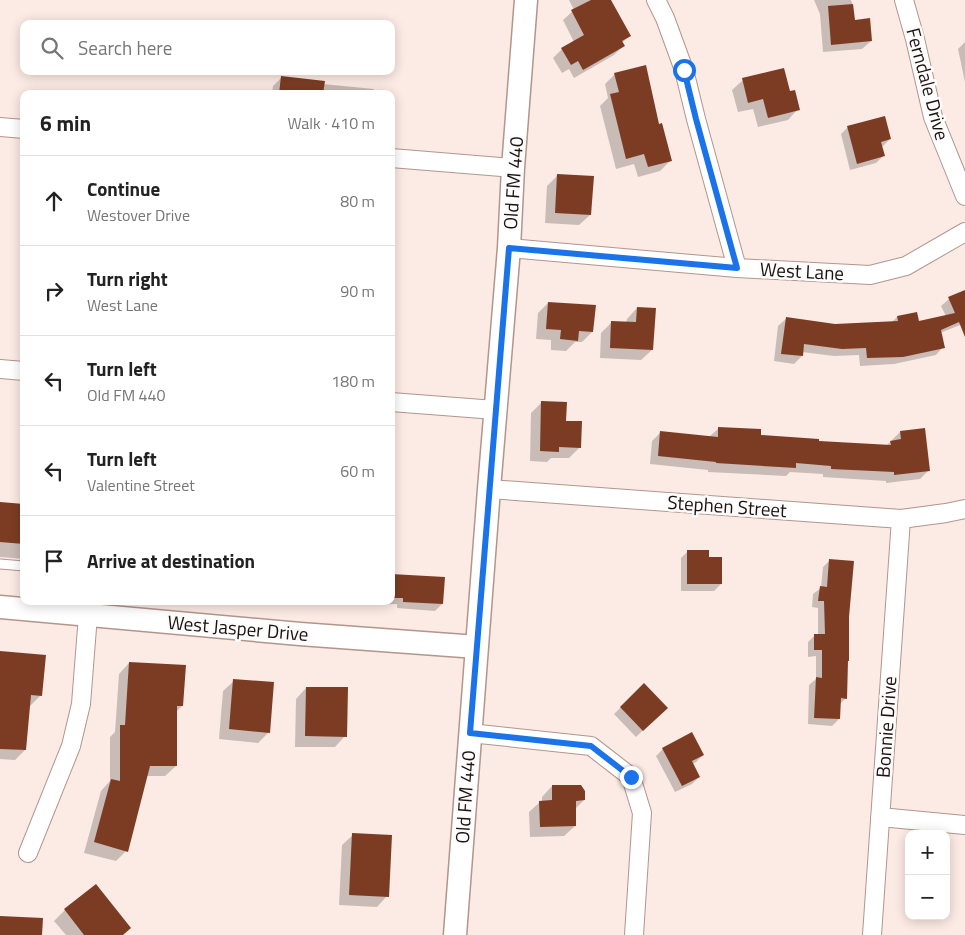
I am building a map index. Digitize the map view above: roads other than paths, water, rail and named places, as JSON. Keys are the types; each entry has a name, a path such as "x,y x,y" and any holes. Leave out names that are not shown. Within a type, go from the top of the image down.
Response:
{"street":[{"name":"Old FM 440","path":"455,935 509,248 526,0"},
{"path":"656,0 684,70 737,268"},
{"name":"Ferndale Drive","path":"904,0 916,39 933,118 965,196"},
{"path":"0,127 20,129"},
{"path":"395,158 513,168"},
{"name":"West Lane","path":"509,248 737,268 870,275 906,266 965,232"},
{"path":"0,369 20,371"},
{"path":"395,402 495,410"},
{"name":"Stephen Street","path":"489,488 901,519 946,514 965,509"},
{"name":"Bonnie Drive","path":"872,935 901,519"},
{"name":"West Jasper Drive","path":"0,607 32,606 88,615 300,634 477,647"},
{"path":"28,853 72,746 81,704 88,615"},
{"path":"470,733 591,746 631,777 642,813 634,935"},
{"path":"880,816 965,824"}],"lane":[{"path":"0,564 20,566"}]}
